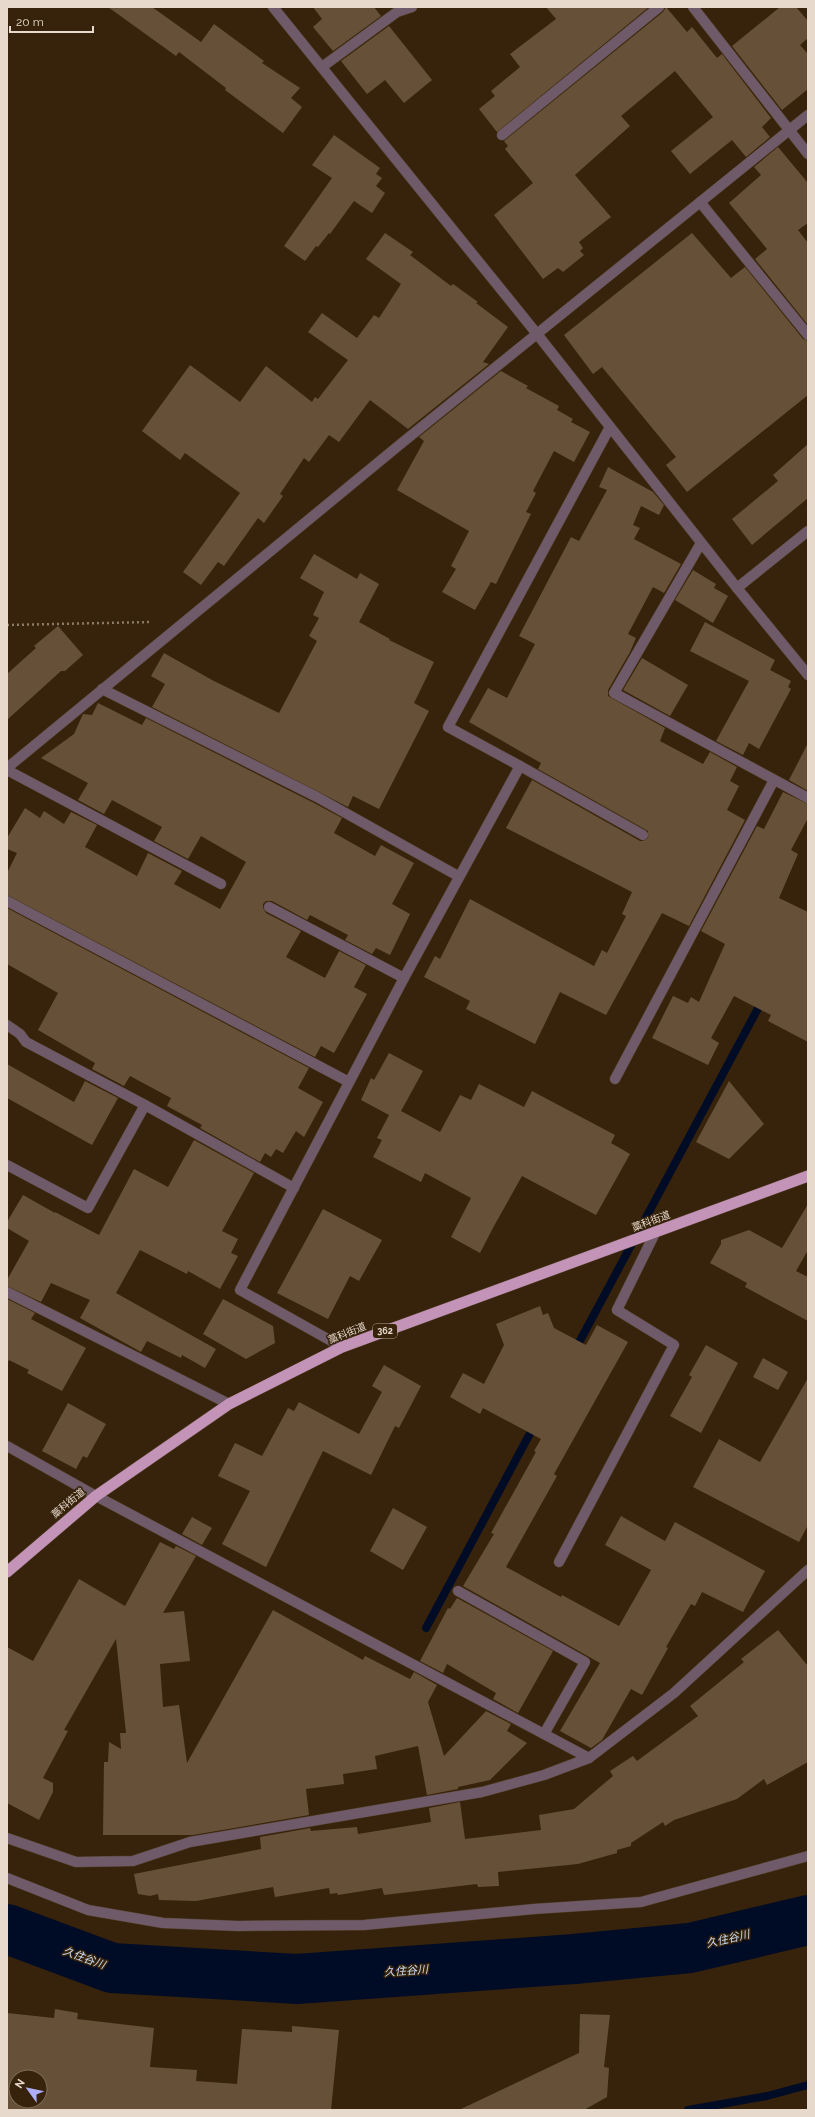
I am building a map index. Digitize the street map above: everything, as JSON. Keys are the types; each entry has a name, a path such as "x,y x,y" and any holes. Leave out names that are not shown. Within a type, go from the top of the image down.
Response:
{"highway":[{"name":"藁科街道","path":"7,1572 96,1496 229,1404 342,1347 808,1176"}],"street":[{"path":"273,7 808,675"},
{"path":"322,67 396,12 412,7"},
{"path":"502,135 660,7"},
{"path":"693,7 808,154"},
{"path":"221,884 7,769 184,621 536,334 808,115"},
{"path":"700,202 808,335"},
{"path":"610,427 448,727 642,835"},
{"path":"737,588 808,531"},
{"path":"701,543 614,693 808,798"},
{"path":"102,689 317,797 458,876"},
{"path":"342,1347 240,1290 458,876 520,766"},
{"path":"616,1079 774,780"},
{"path":"7,901 349,1082"},
{"path":"269,907 404,978"},
{"path":"7,1025 20,1034 26,1042 145,1105 294,1188"},
{"path":"7,1165 88,1208 145,1105"},
{"path":"559,1562 674,1345 617,1310 656,1231"},
{"path":"7,1292 229,1404"},
{"path":"7,1446 96,1496 589,1758"},
{"path":"7,1838 76,1862 133,1861 190,1842 482,1792 544,1775 589,1758 674,1693 808,1570"},
{"path":"458,1592 585,1662 544,1734"},
{"path":"7,1878 88,1910 163,1923 238,1926 364,1925 534,1909 641,1902 808,1856"}],"path":[{"path":"7,625 184,621"}],"building":[{"path":"108,7 152,7 201,42 214,24 264,61 262,63 300,88 291,98 302,107 283,133 225,90 226,88 179,52 176,56"},
{"path":"313,7 374,7 381,16 333,51 313,27 322,19"},
{"path":"546,7 649,7 497,132 479,109 495,96 491,91 520,67 510,54 556,19"},
{"path":"666,7 687,32 692,27 717,58 722,54 771,118 762,127 770,137 746,157 732,140 690,174 671,151 713,117 675,71 621,116 630,126 575,175 611,217 579,242 583,248 580,251 584,255 563,272 558,268 543,279 494,215 533,183 505,149 508,146 504,141 663,12"},
{"path":"780,7 796,7 808,21 808,38 800,45 808,54 808,89 782,110 732,46"},
{"path":"389,26 432,80 404,103 385,80 367,94 341,61"},
{"path":"334,135 380,168 376,174 382,178 376,186 385,193 372,213 354,201 330,234 329,233 318,247 316,246 305,261 284,246 332,178 312,165"},
{"path":"778,147 808,183 808,223 798,230 808,243 808,325 755,259 767,249 729,203 761,175 754,167"},
{"path":"385,233 413,252 410,255 451,286 453,284 478,302 476,303 508,327 483,362 489,364 408,429 370,400 339,442 329,435 309,462 304,458 280,494 283,496 264,523 258,518 224,566 218,562 201,585 183,572 240,493 185,453 180,460 142,431 190,365 240,402 266,366 312,402 315,397 318,399 348,360 308,332 322,313 357,338 374,315 379,318 401,284 366,259"},
{"path":"692,233 731,278 745,267 803,339 808,341 808,395 687,492 666,465 676,457 602,367 593,374 564,335"},
{"path":"501,371 528,386 526,388 559,406 557,410 573,419 571,422 590,432 574,462 554,451 533,491 536,493 526,512 531,514 496,584 491,582 475,610 442,592 456,569 451,566 469,531 397,490 424,441 419,437"},
{"path":"808,444 808,498 752,545 732,519 778,481 773,475"},
{"path":"608,467 653,492 664,505 659,515 641,506 633,525 640,528 634,539 681,564 664,593 653,587 628,634 636,638 630,652 608,690 608,696 665,728 660,741 703,764 710,752 737,767 730,781 739,786 727,810 745,820 689,926 662,913 606,1015 560,992 535,1044 466,1009 470,1001 424,977 435,956 440,959 470,899 594,966 602,950 607,953 626,916 622,914 632,892 506,828 532,780 640,841 648,838 648,831 538,769 541,763 469,722 488,688 507,698 535,644 519,636 571,537 579,541 607,490 599,487"},
{"path":"314,554 357,579 360,573 379,584 359,622 390,639 389,640 434,662 414,703 429,711 379,809 353,796 348,807 152,707 165,684 151,676 164,653 212,680 279,713 317,641 309,636 319,618 313,615 324,592 300,578"},
{"path":"693,570 716,584 714,588 728,596 713,623 675,600"},
{"path":"705,622 775,660 770,670 791,681 788,687 791,689 759,749 749,743 743,755 716,741 749,681 690,651"},
{"path":"58,626 83,655 65,671 61,671 7,720 7,674 36,648 34,646"},
{"path":"642,658 688,685 670,716 623,690"},
{"path":"98,703 142,725 146,718 342,818 334,833 375,856 381,845 414,863 392,904 410,914 390,955 376,948 372,954 345,940 348,935 310,915 307,920 272,901 266,901 263,904 263,908 266,913 301,931 286,957 325,978 339,951 366,965 354,987 367,994 334,1053 321,1046 315,1057 7,895 7,873 17,853 7,849 7,838 25,808 40,818 44,811 64,824 71,812 97,825 85,847 137,876 148,853 182,871 174,884 220,909 246,862 201,836 188,859 154,841 162,827 112,800 104,814 78,800 88,783 41,758 74,734 83,714 92,715"},
{"path":"808,743 808,791 789,780"},
{"path":"783,792 808,804 808,818 791,850 798,854 779,898 808,912 808,1042 768,1021 771,1015 734,996 711,1038 719,1043 708,1065 652,1038 673,996 688,1003 691,997 699,1002 725,944 701,931 757,826 764,829"},
{"path":"7,908 309,1068 298,1088 323,1102 304,1137 296,1131 283,1153 276,1149 271,1157 265,1153 260,1162 200,1128 202,1125 167,1106 171,1098 130,1076 124,1086 92,1069 95,1063 38,1030 58,993 7,964"},
{"path":"389,1053 423,1071 401,1111 440,1132 460,1095 471,1100 479,1084 524,1107 532,1091 615,1135 611,1143 630,1154 596,1215 522,1176 480,1253 451,1237 471,1198 425,1173 421,1182 373,1157 382,1140 377,1138 389,1115 361,1100 371,1078 374,1080"},
{"path":"7,1064 74,1102 85,1081 118,1098 92,1145 7,1098"},
{"path":"729,1081 764,1124 729,1159 696,1142"},
{"path":"194,1140 254,1173 222,1231 238,1239 231,1253 238,1256 220,1289 188,1271 187,1274 140,1250 116,1293 216,1349 205,1368 182,1355 181,1358 147,1341 141,1352 80,1318 90,1300 51,1283 41,1302 7,1286 7,1280 29,1241 7,1228 7,1222 23,1195 99,1235 134,1169 168,1187"},
{"path":"808,1204 808,1250 796,1271 808,1277 808,1321 745,1287 747,1283 710,1263 721,1244 721,1240 749,1230 782,1248"},
{"path":"323,1209 382,1240 359,1281 350,1276 328,1319 277,1293"},
{"path":"7,1299 35,1313 31,1319 86,1348 62,1391 27,1373 29,1370 9,1360 7,1363"},
{"path":"223,1299 273,1326 275,1343 246,1359 203,1334"},
{"path":"540,1306 543,1315 548,1313 554,1328 586,1345 597,1325 628,1342 554,1474 557,1476 506,1567 619,1626 651,1570 605,1545 621,1516 665,1541 675,1522 765,1571 743,1612 702,1592 695,1606 691,1604 666,1647 668,1648 642,1695 631,1689 602,1740 591,1748 560,1731 600,1663 463,1586 494,1534 491,1533 536,1452 534,1451 541,1439 483,1408 480,1414 450,1397 463,1373 484,1384 504,1345 496,1324"},
{"path":"706,1345 738,1363 701,1433 670,1416 692,1377 689,1375"},
{"path":"763,1358 788,1372 778,1390 753,1377"},
{"path":"384,1365 421,1386 399,1428 395,1426 371,1475 323,1451 266,1567 222,1544 250,1491 218,1476 235,1443 262,1456 288,1408 294,1411 299,1402 359,1434 382,1392 372,1386"},
{"path":"808,1378 808,1525 799,1542 693,1487 719,1439 760,1462"},
{"path":"68,1403 106,1424 87,1458 83,1456 76,1469 42,1451"},
{"path":"393,1508 427,1527 403,1570 370,1551"},
{"path":"192,1517 212,1528 202,1545 182,1534"},
{"path":"160,1542 174,1549 176,1546 196,1556 163,1613 184,1611 190,1661 160,1664 163,1707 179,1705 187,1763 273,1610 363,1660 365,1656 410,1679 414,1672 437,1685 428,1702 444,1756 486,1711 511,1724 507,1731 527,1743 490,1780 458,1787 458,1789 427,1795 418,1746 375,1756 377,1769 343,1774 344,1784 306,1789 309,1815 193,1835 103,1835 104,1762 108,1762 109,1742 121,1749 120,1733 126,1733 116,1639 64,1730 68,1731 43,1778 53,1783 53,1792 39,1820 7,1803 7,1647 33,1661 79,1579 125,1606"},
{"path":"457,1598 553,1651 518,1713 493,1699 496,1693 447,1664 443,1673 420,1661 448,1608 450,1609"},
{"path":"778,1630 808,1666 808,1762 767,1785 764,1779 737,1799 674,1820 665,1826 663,1822 631,1843 631,1846 617,1850 617,1853 578,1864 498,1872 499,1886 478,1887 477,1884 384,1895 382,1888 338,1895 337,1893 330,1894 329,1888 275,1897 273,1887 196,1901 159,1900 158,1894 150,1896 138,1894 134,1874 261,1849 260,1837 310,1828 311,1831 357,1827 358,1834 431,1822 429,1808 460,1802 465,1839 541,1830 539,1815 574,1809 613,1776 610,1771 633,1756 637,1761 698,1716 690,1706 744,1662 741,1659"},
{"path":"55,2009 78,2013 77,2019 154,2028 150,2067 197,2070 196,2081 237,2084 242,2029 292,2032 292,2026 339,2030 331,2110 7,2110 7,2013 54,2018"},
{"path":"580,2014 610,2015 604,2067 609,2068 607,2097 584,2110 459,2110 579,2053"}],"waterway":[{"path":"575,1350 763,999"},
{"path":"426,1628 535,1424"},
{"name":"久住谷川","path":"7,1929 112,1968 297,1979 574,1959 690,1948 808,1920"},
{"path":"688,2110 767,2096 808,2085"}]}
